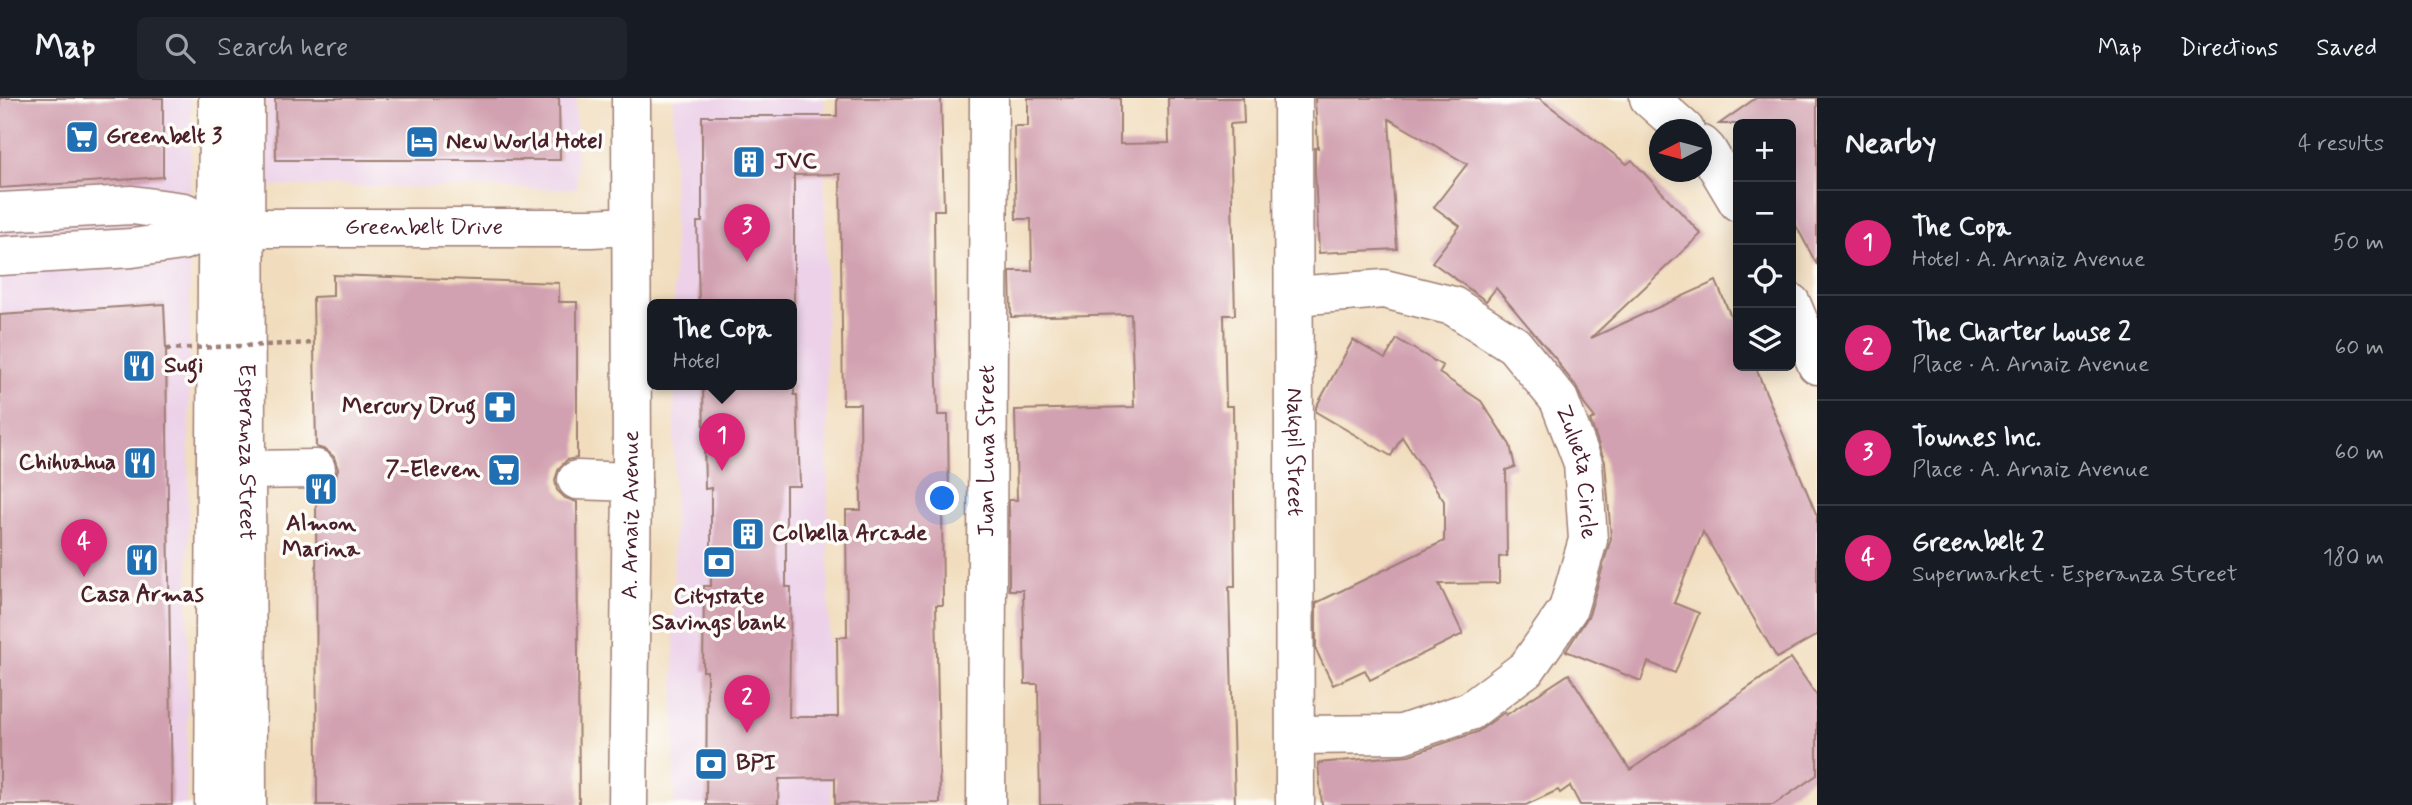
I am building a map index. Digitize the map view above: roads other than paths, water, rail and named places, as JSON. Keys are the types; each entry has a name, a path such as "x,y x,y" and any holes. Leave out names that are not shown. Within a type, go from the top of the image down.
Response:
{"street":[{"name":"Esperanza Street","path":"218,98 247,470 230,788"},
{"name":"Esperanza Street","path":"230,788 230,228 246,98"},
{"name":"A. Arnaiz Avenue","path":"628,805 632,482 631,98"},
{"name":"Juan Luna Street","path":"986,805 989,98"},
{"name":"Nakpil Street","path":"1293,98 1295,805"},
{"path":"1649,98 1673,119"},
{"path":"1712,158 1733,194"},
{"name":"Greenbelt Drive","path":"0,212 132,205 184,212 230,228"},
{"name":"Greenbelt Drive","path":"0,256 132,248 183,241 230,228 631,226"},
{"name":"Zulueta Circle","path":"1294,296 1384,289 1453,306 1514,345 1559,400 1569,426 1583,463 1588,540 1568,609 1527,668 1470,711 1402,734 1296,734"},
{"path":"1793,308 1817,365"},
{"path":"247,470 316,469"},
{"path":"578,480 632,482"}],"place":[{"name":"Greenbelt 3","path":"82,137"},
{"name":"New World Hotel","path":"422,142"},
{"name":"JVC","path":"749,162"},
{"name":"Townes Inc.","path":"747,262"},
{"name":"Sugi","path":"139,366"},
{"name":"Mercury Drug","path":"500,407"},
{"name":"Chihuahua","path":"140,463"},
{"name":"7-Eleven","path":"504,470"},
{"name":"The Copa","path":"722,471"},
{"name":"Almon Marina","path":"321,489"},
{"name":"Colbella Arcade","path":"748,534"},
{"name":"Casa Armas","path":"142,560"},
{"name":"Citystate Savings bank","path":"719,562"},
{"name":"Greenbelt 2","path":"84,577"},
{"name":"The Charter house 2","path":"747,733"},
{"name":"BPI","path":"711,764"}]}
